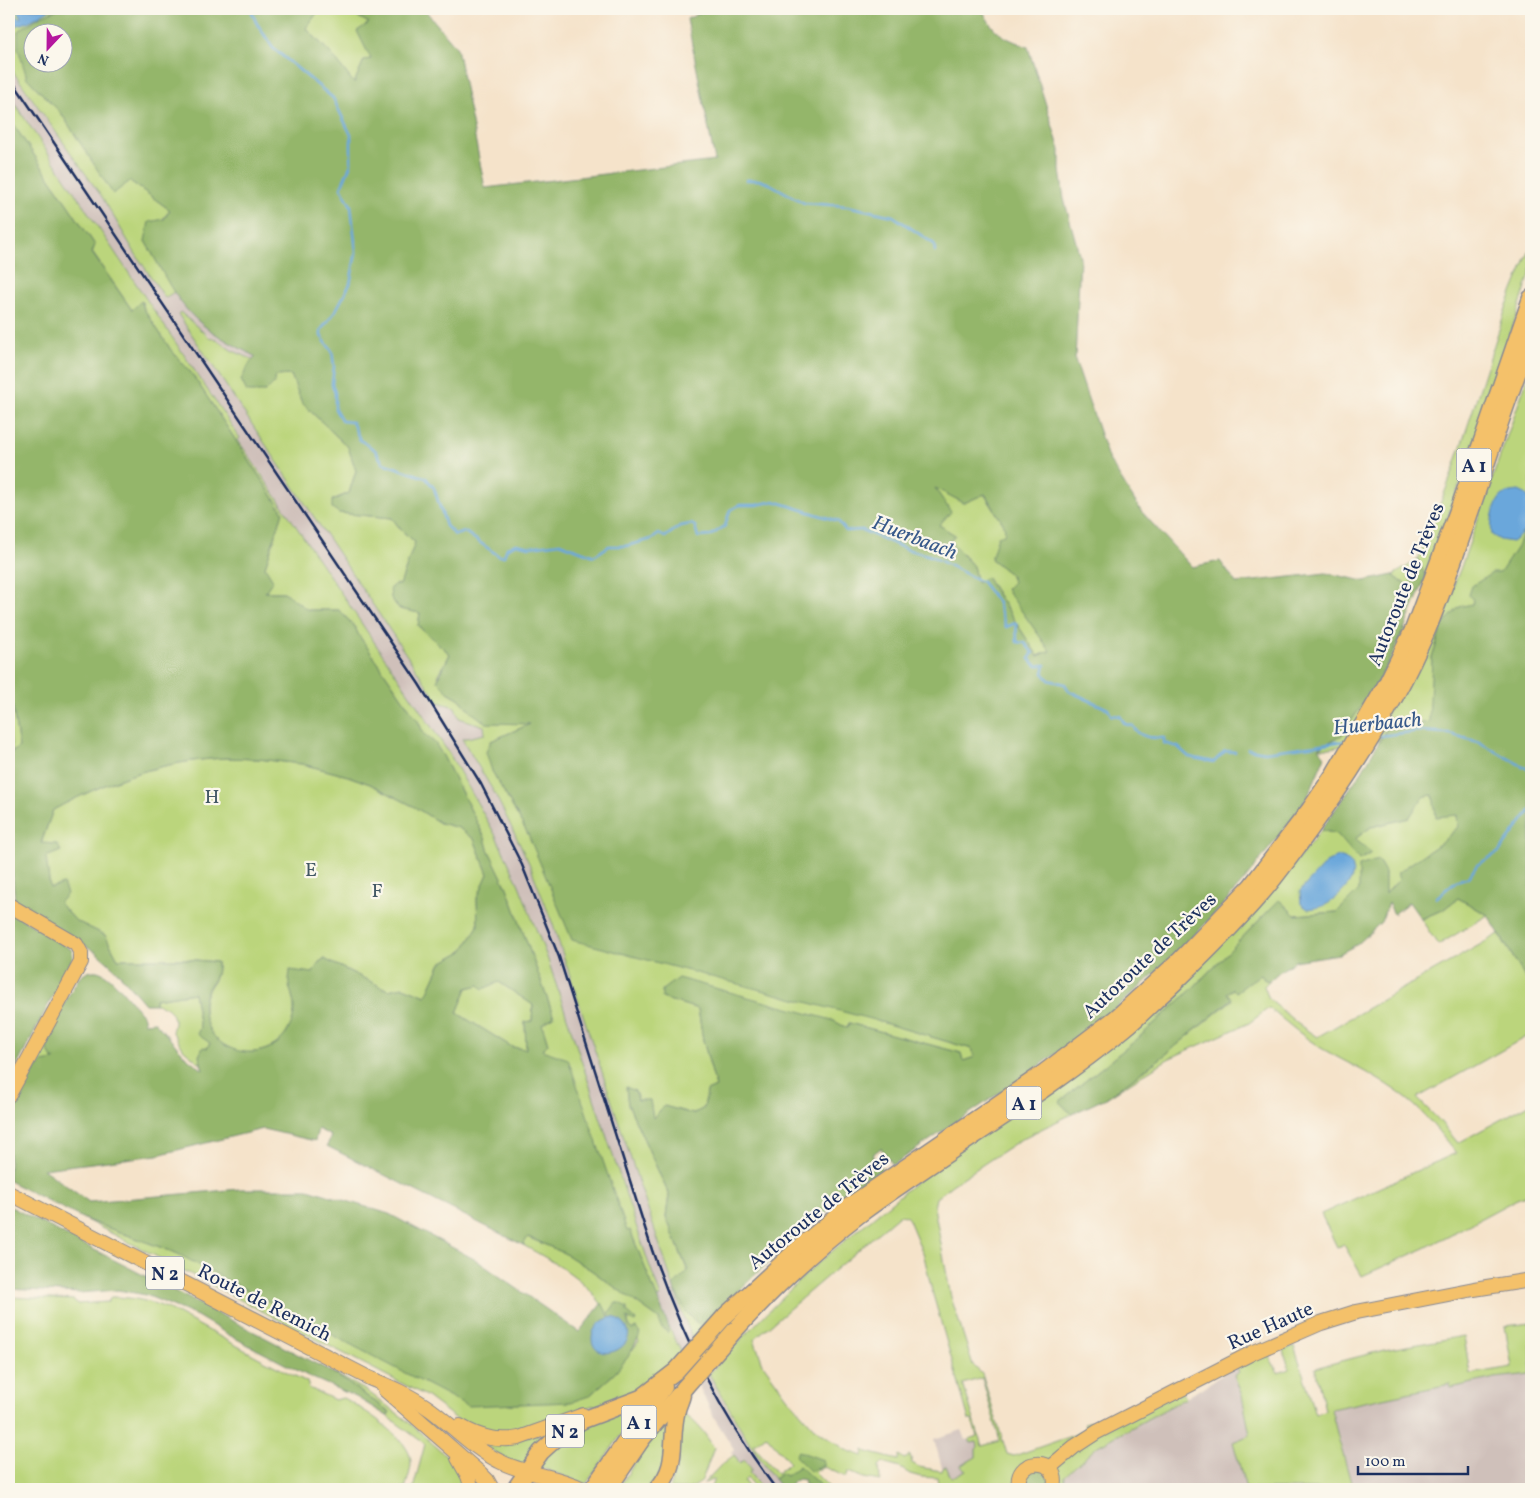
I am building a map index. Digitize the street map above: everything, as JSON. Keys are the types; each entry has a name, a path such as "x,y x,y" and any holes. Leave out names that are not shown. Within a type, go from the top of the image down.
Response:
{"highway":[{"name":"Autoroute de Trèves","path":"592,1489 608,1481 685,1387 769,1294 858,1216 914,1176 1049,1086 1126,1028 1228,930 1293,853 1323,812 1367,745 1398,690 1531,298"},
{"name":"Autoroute de Trèves","path":"608,1481 676,1371 725,1316 801,1246 852,1204 1042,1074 1116,1018 1179,961 1251,886 1310,809 1352,745 1419,631 1473,509 1531,337"},
{"name":"N 2","path":"514,1489 541,1452 562,1432 583,1420 641,1398 676,1371"},
{"name":"A 1","path":"665,1489 673,1462 677,1410 685,1387"},
{"name":"A 1","path":"657,1489 670,1472"}],"main road":[{"path":"9,905 76,944 81,953 81,962 9,1095"},
{"name":"Route de Remich","path":"9,1193 370,1378 413,1398 432,1411 475,1447 501,1462 526,1472 558,1479 583,1489"},
{"name":"Rue Haute","path":"1049,1468 1074,1447 1097,1432 1252,1353 1321,1323 1356,1312 1531,1280"},
{"name":"Route de Remich","path":"370,1378 403,1404 480,1472 492,1489"},
{"name":"N 2","path":"413,1398 432,1406 452,1422 471,1432 484,1438 496,1440 519,1438 584,1414 616,1408"},
{"path":"452,1449 468,1476 472,1489"},
{"path":"1020,1489 1019,1479 1024,1469 1037,1464 1049,1468 1054,1474 1056,1482 1054,1489"},
{"path":"546,1489 567,1489"}],"shaded area":[{"path":"9,66 102,197 135,253 166,297 174,292 191,314 214,332 256,357 254,360 231,350 192,324 180,312 178,313 438,702 455,707 459,718 484,726 485,734 463,740 495,794 529,863 552,922 683,1315 709,1374 729,1411 782,1489 762,1489 749,1471 745,1460 739,1463 732,1453 734,1449 715,1419 660,1307 657,1298 661,1296 534,921 519,885 449,753 238,439 240,437 9,95"},
{"path":"1236,1366 1239,1372 1234,1375 1242,1396 1250,1435 1233,1442 1246,1489 1064,1489 1065,1477 1098,1446 1186,1398"},
{"path":"1531,1374 1531,1489 1353,1489 1331,1409 1450,1384 1451,1388 1495,1378"},
{"path":"962,1430 966,1440 969,1439 971,1443 976,1441 978,1447 977,1454 976,1457 960,1466 966,1470 951,1478 946,1467 942,1468 934,1439"}],"green space":[{"path":"9,9 58,9 32,22 22,22 22,28 18,31 22,52 22,72 26,72 27,78 61,113 113,193 130,181 170,210 145,241 174,292 165,298 135,253 102,197 9,66"},
{"path":"58,9 320,9 306,28 333,56 354,83 364,60 371,59 357,31 369,23 344,9 424,9 457,48 485,188 715,161 687,19 709,9 982,9 1000,34 1028,47 1060,150 1060,170 1064,199 1080,257 1075,360 1108,458 1141,511 1192,567 1220,561 1236,583 1326,573 1364,581 1393,575 1410,588 1413,572 1418,560 1426,577 1404,629 1378,682 1341,736 1318,748 1325,756 1308,796 1243,882 1212,917 1176,954 1113,1011 1038,1067 893,1165 881,1148 872,1155 883,1171 834,1207 788,1245 701,1328 686,1312 673,1286 688,1271 666,1217 669,1195 628,1104 626,1087 635,1091 638,1100 650,1100 653,1118 664,1106 693,1114 704,1108 707,1091 716,1087 703,1040 698,1009 662,998 662,990 678,978 832,1020 847,1028 849,1023 961,1053 963,1061 975,1057 972,1049 874,1020 572,940 528,834 492,771 486,752 491,741 530,724 486,723 437,681 450,654 418,626 420,613 399,609 391,598 390,588 395,584 400,585 415,542 402,531 392,518 339,513 332,508 332,501 349,493 356,471 348,447 302,403 291,375 276,376 274,383 265,392 247,392 241,380 249,364 256,357 211,331 195,318 170,286 145,241 149,222 164,219 170,210 130,181 113,194 61,113 27,78 25,72 72,72 72,22 32,22","holes":["935,488 964,503 985,494 1004,525 1004,534 998,536 991,559 1010,574 1013,582 1006,589 1050,651 1038,656 986,577 977,583 973,566 950,541 955,535 939,525 951,512"]},
{"path":"320,9 344,9 369,23 371,60 364,60 354,84 333,56 306,28"},
{"path":"22,28 22,61 18,48 18,31"},
{"path":"9,95 449,753 496,836 519,885 547,957 661,1297 657,1298 630,1230 627,1231 606,1174 541,1050 548,1044 542,1024 554,1017 507,888 488,849 485,838 443,756 424,734 418,721 355,627 339,610 307,610 284,592 264,592 265,567 283,512 192,374 171,350 144,309 142,301 132,310 92,252 95,245 9,118"},
{"path":"9,118 95,245 92,253 132,310 141,301 144,309 171,350 192,374 283,512 265,567 273,580 265,592 284,592 308,610 339,610 355,627 418,721 424,734 435,743 443,756 485,838 488,849 507,888 554,1017 542,1024 548,1044 542,1050 568,1059 627,1231 630,1230 669,1327 668,1333 660,1326 659,1319 564,1253 528,1237 523,1245 327,1146 331,1136 318,1129 315,1141 263,1129 157,1155 43,1169 89,1202 240,1189 308,1189 389,1214 476,1260 579,1332 602,1303 609,1316 616,1303 620,1303 627,1308 627,1312 636,1320 635,1322 627,1318 629,1326 632,1330 636,1328 641,1333 628,1357 615,1373 589,1396 571,1402 468,1406 176,1253 84,1219 9,1181 9,1116 31,1076 42,1062 55,1060 51,1057 43,1040 79,978 83,975 97,971 109,977 144,1017 144,1023 155,1022 186,1057 203,1070 199,1056 203,1047 207,1048 210,1043 197,1034 200,1028 194,993 155,999 155,1004 145,1004 115,969 96,952 15,902 9,836 9,755 19,747 11,696 9,696","holes":["226,758 258,759 302,764 348,776 370,784 413,806 440,823 459,828 474,839 488,874 477,898 478,926 463,951 441,963 426,996 403,987 388,990 324,959 319,962 313,973 290,970 289,988 294,1004 294,1015 292,1023 281,1040 269,1048 255,1052 241,1051 227,1046 215,1038 207,1025 204,999 216,975 217,962 185,959 118,959 105,935 76,921 59,903 67,894 63,884 50,888 46,857 61,851 57,844 41,843 53,810 95,789 136,774 179,763","499,982 533,1005 532,1021 525,1022 526,1049 512,1047 457,1013 467,988 479,985 483,989"]},
{"path":"1531,247 1531,272 1463,475 1426,577 1413,572 1410,588 1393,575 1418,560 1453,471 1507,305"},
{"path":"180,312 209,337 216,339 231,350 254,360 276,376 291,375 302,403 348,447 356,470 349,493 332,500 339,513 392,518 402,531 415,542 400,585 399,609 420,613 418,626 450,654 438,676 448,692 460,699 470,711 532,723 491,741 492,771 528,834 874,1020 972,1049 975,1057 963,1061 961,1053 849,1023 847,1028 832,1020 662,998 698,1009 703,1040 716,1087 707,1091 704,1108 693,1114 664,1106 653,1119 637,1100 635,1091 626,1088 628,1104 669,1195 666,1217 688,1272 686,1312 701,1328 692,1338 552,922 529,863 495,794 462,739 485,734 484,726 459,718 455,707 438,702 178,314"},
{"path":"1531,368 1531,514 1519,544 1500,574 1473,600 1472,604 1442,626 1432,658 1430,722 1387,728 1379,740 1330,748 1318,748 1341,736 1378,682 1404,629 1435,633 1461,567"},
{"path":"934,487 964,503 984,494 1006,531 991,559 1010,574 1014,582 1006,589 1051,651 1038,656 987,578 977,584 973,566 949,540 954,535 939,525"},
{"path":"1531,514 1531,987 1488,915 1458,898 1444,909 1421,919 1409,902 1394,914 1388,903 1381,922 1358,944 1339,954 1295,961 1269,981 1265,980 1261,974 1236,992 1233,989 1227,993 1232,999 1165,1055 1106,1098 1072,1114 1059,1102 1136,1040 1190,991 1279,900 1295,915 1337,912 1359,890 1359,866 1378,860 1385,872 1385,894 1399,880 1397,873 1441,843 1458,827 1457,815 1436,817 1433,795 1423,797 1409,818 1371,827 1355,839 1372,853 1359,860 1337,834 1321,830 1362,771 1387,728 1429,722 1432,658 1442,626 1459,607 1472,604 1473,600 1469,595 1472,586 1492,573 1500,573 1519,544"},
{"path":"9,696 11,696 19,748 12,752 9,725"},
{"path":"226,758 258,759 302,764 348,776 370,784 413,806 440,823 459,828 474,839 488,874 477,898 478,926 463,951 441,963 426,996 403,987 388,990 324,959 319,962 313,973 289,986 294,1011 289,1030 277,1044 259,1051 240,1052 223,1046 210,1032 204,1010 205,996 216,976 217,962 185,959 118,959 105,935 76,921 59,903 50,888 45,856 61,851 41,844 53,810 95,789 136,774 179,763"},
{"path":"1433,795 1457,815 1458,827 1441,843 1398,873 1399,880 1384,894 1385,872 1359,890 1337,912 1295,915 1279,900 1190,991 1136,1040 1059,1102 1072,1114 1023,1138 952,1185 936,1198 934,1207 951,1297 973,1365 982,1374 1007,1454 1014,1456 1074,1435 1086,1429 1084,1423 1108,1418 1167,1389 1174,1380 1186,1398 1098,1446 1065,1476 1064,1489 936,1489 938,1484 937,1478 910,1474 900,1468 882,1463 879,1466 880,1481 848,1472 846,1477 824,1467 814,1472 831,1489 824,1489 799,1466 786,1476 781,1474 774,1479 750,1444 709,1374 735,1345 818,1263 1283,878 1321,830 1355,839 1371,827 1409,818 1423,796","holes":["899,1215 906,1216 909,1220 924,1256 932,1291 969,1420 972,1420 977,1436 969,1439 971,1443 977,1442 976,1457 960,1466 966,1470 951,1478 946,1466 941,1471 919,1467 912,1463 910,1456 904,1459 899,1455 898,1460 864,1450 863,1456 846,1450 813,1427 787,1397 763,1364 754,1339","982,1378 1000,1441 982,1446 963,1384","766,1435 790,1463 777,1473 753,1445"]},
{"path":"1458,898 1488,915 1438,945 1421,919 1444,909"},
{"path":"9,911 72,950 73,957 9,1081"},
{"path":"1499,934 1531,987 1531,1034 1417,1098 1458,1143 1531,1103 1531,1194 1517,1199 1425,1248 1362,1276 1344,1245 1337,1247 1321,1214 1456,1153 1421,1111 1397,1091 1321,1048 1269,1008 1249,1023 1168,1059 1106,1098 1165,1055 1232,1000 1227,993 1233,989 1236,992 1261,973 1265,980 1269,981 1264,986 1269,999 1298,1024 1317,1037"},
{"path":"499,982 533,1005 532,1021 525,1022 526,1049 512,1047 457,1013 467,988 479,985 483,988"},
{"path":"194,993 200,1028 210,1043 207,1049 204,1047 199,1056 202,1065 184,1050 172,1031 174,1021 169,1009 155,1004 155,999"},
{"path":"43,1040 56,1060 31,1076 9,1116 9,1106"},
{"path":"9,1206 332,1372 390,1412 387,1416 356,1397 308,1376 197,1316 146,1295 118,1290 79,1293 9,1289"},
{"path":"84,1219 176,1253 589,1396 615,1373 639,1341 629,1326 627,1312 609,1317 602,1304 583,1283 523,1245 527,1237 564,1253 659,1319 668,1332 669,1327 681,1351 658,1379 622,1402 591,1406 550,1423 500,1435 463,1424 426,1396"},
{"path":"9,1297 74,1300 77,1304 108,1302 111,1297 126,1298 148,1302 169,1309 307,1382 309,1388 335,1400 343,1398 384,1425 403,1444 409,1454 411,1466 405,1489 9,1489"},
{"path":"1531,1323 1531,1374 1495,1378 1451,1388 1450,1384 1331,1409 1353,1489 1246,1489 1233,1442 1250,1435 1242,1396 1234,1375 1239,1372 1236,1366 1267,1352 1278,1373 1289,1369 1284,1350 1294,1346 1316,1414 1325,1410 1315,1368 1384,1350 1464,1336 1470,1374 1512,1367 1505,1326"},
{"path":"332,1372 367,1391 405,1419 457,1465 469,1489 413,1489 425,1444 387,1416 390,1412"},
{"path":"635,1405 639,1410 586,1484 539,1467 552,1451 582,1429"},
{"path":"685,1415 698,1426 714,1448 702,1480 698,1484 687,1489 669,1489 678,1462 680,1418"},
{"path":"665,1422 668,1432 668,1458 650,1489 618,1489 632,1467"},
{"path":"547,1435 524,1465 506,1459 475,1439"},
{"path":"798,1451 823,1460 823,1466 810,1471 795,1456"},
{"path":"734,1455 739,1463 745,1460 752,1470 749,1472 762,1489 756,1489 747,1478 744,1481 750,1489 706,1489 711,1487 714,1479 703,1484 721,1465"},
{"path":"799,1466 824,1489 814,1489 804,1484 805,1480 798,1479 792,1482 789,1489 782,1489 774,1479 781,1473 786,1476"},
{"path":"1039,1469 1049,1477 1048,1489 1026,1489 1025,1476"}],"water":[{"path":"17,9 51,9 19,25 9,23 9,10 13,15 21,17"},
{"path":"1519,491 1527,495 1531,509 1529,522 1523,532 1512,542 1500,540 1492,535 1491,531 1494,511 1500,498 1508,493"},
{"path":"1338,857 1348,861 1353,867 1350,882 1330,902 1321,907 1308,909 1301,904 1300,891 1326,863"},
{"path":"614,1317 625,1325 628,1333 627,1341 622,1347 614,1351 606,1353 598,1351 593,1344 592,1334 601,1322"}],"waterway":[{"name":"Huerbaach","path":"248,9 251,10 256,22 273,48 333,98 351,135 351,164 341,187 351,206 356,252 350,284 335,312 321,330 321,336 332,351 334,366 332,384 335,393 335,409 342,421 352,422 360,440 375,450 383,463 426,478 434,488 446,526 455,535 465,532 499,556 504,556 507,548 516,544 530,547 560,543 594,556 609,546 626,546 652,539 659,534 665,537 680,526 691,524 695,526 698,537 710,536 725,526 730,510 740,505 757,505 774,501 838,521 846,531 862,530 906,549 931,556 982,582 997,601 1006,627 1016,623 1017,642 1025,643 1033,653 1029,659 1037,666 1045,665 1043,673 1049,680 1065,684 1069,691 1108,709 1111,715 1120,716 1125,724 1133,726 1142,735 1164,738 1164,743 1178,747 1189,757 1214,762 1225,751 1235,752"},
{"path":"746,180 759,180 770,184 804,203 847,206 893,216 934,244 935,251"},
{"name":"Huerbaach","path":"1380,736 1418,731 1446,733 1479,742 1531,771"},
{"name":"Huerbaach","path":"1248,749 1265,752 1345,741"},
{"path":"1436,898 1456,881 1469,877 1477,865 1499,852 1531,810"}],"railway":[{"path":"9,76 419,684 481,784 522,865 559,957 664,1283 690,1345 720,1404 737,1433 776,1489"}],"park label":[{"name":"H","path":"212,796"},
{"name":"E","path":"311,869"},
{"name":"F","path":"377,890"}]}
